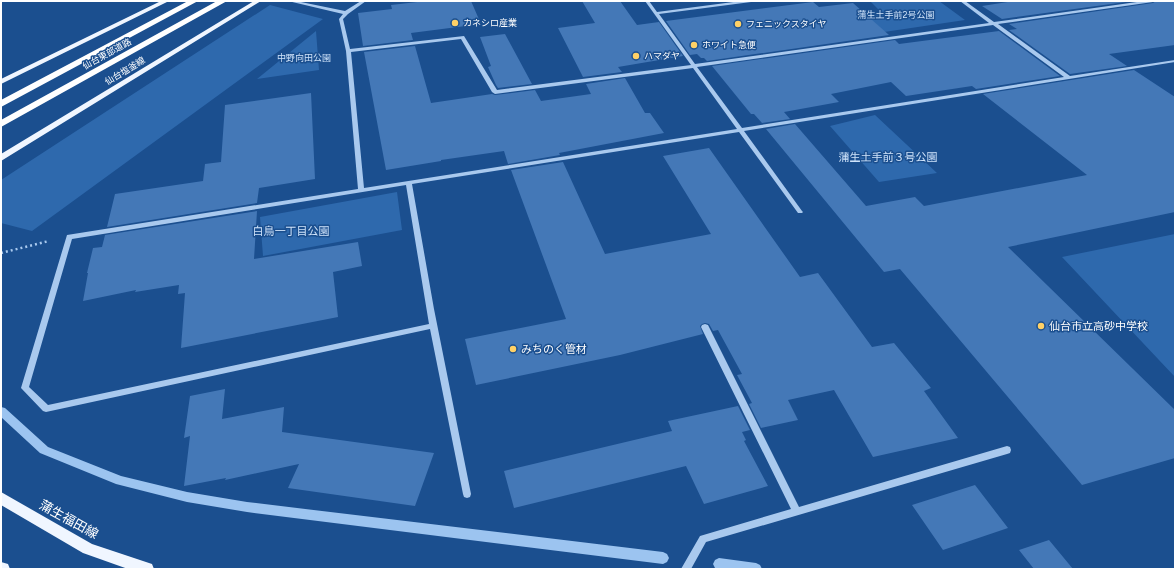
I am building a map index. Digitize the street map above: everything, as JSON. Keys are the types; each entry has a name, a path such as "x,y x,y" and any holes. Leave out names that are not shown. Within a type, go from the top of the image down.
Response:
{"highway":[{"name":"仙台東部道路","path":"1,104 194,1"},
{"name":"仙台東部道路","path":"1,124 222,1"}],"main road":[{"path":"1,82 166,1"},
{"name":"仙台塩釜線","path":"1,158 258,1"},
{"name":"蒲生福田線","path":"1,498 88,549 147,569"}],"street":[{"path":"290,1 346,13"},
{"path":"361,190 348,51 341,19 346,13 364,1"},
{"path":"647,1 800,212"},
{"path":"656,13 751,1"},
{"path":"962,1 1069,78"},
{"path":"348,51 462,38 495,92 694,66 1152,1"},
{"path":"433,326 46,409 25,388 69,237 739,129 1175,61"},
{"path":"410,183 433,326 467,494"},
{"path":"705,327 796,511"},
{"path":"686,569 703,539 1007,450"}],"path":[{"path":"1,253 69,237"}],"green space":[{"name":"蒲生土手前2号公園","path":"870,1 939,1 965,20 857,36 838,19 881,12"},
{"path":"270,5 323,19 32,231 1,223 1,180"},
{"name":"中野向田公園","path":"316,31 319,70 257,79"},
{"name":"蒲生土手前３号公園","path":"875,115 937,173 879,182 830,126"},
{"name":"白鳥一丁目公園","path":"397,192 402,230 263,256 260,217"},
{"path":"1175,234 1175,377 1062,257"}],"building":[{"path":"426,1 471,1 481,24 411,33 413,40 363,46 358,13 392,9 391,5"},
{"path":"582,1 620,1 637,25 659,22 683,56 618,67 622,72 583,77 558,28 595,23"},
{"path":"1014,1 1133,1 1002,19 982,6"},
{"path":"1156,1 1175,1 1175,45 1109,54 1127,66 1070,74 1009,30 1017,29 1009,24 1153,3"},
{"path":"813,2 819,7 853,3 889,35 707,61 697,54 690,55 666,21"},
{"path":"999,31 1060,76 976,89 972,86 906,96 891,82 831,94 839,102 784,112 790,119 762,123 754,114 751,114 712,66 895,40 899,44"},
{"path":"505,34 532,84 498,88 496,85 488,67 491,66 480,37"},
{"path":"415,46 431,103 492,94 495,95 535,90 541,101 591,94 586,84 625,78 645,113 650,113 664,133 559,153 560,155 508,164 504,151 386,170 364,52"},
{"path":"1134,70 1175,97 1175,212 1008,247 1175,410 1175,458 1082,485 900,269 884,272 766,129 795,124 866,206 915,197 924,206 1087,175 983,94"},
{"path":"311,93 315,179 259,188 257,203 107,227 115,194 203,181 205,164 221,162 225,105"},
{"path":"709,148 800,277 818,273 872,347 894,343 931,388 924,391 958,438 873,457 834,390 788,400 798,420 761,428 749,404 752,403 737,375 742,374 718,330 713,331 709,324 705,323 700,326 703,334 620,355 476,385 465,339 566,319 511,170 563,162 605,254 711,234 663,156"},
{"path":"257,211 254,259 358,242 362,266 333,272 338,317 181,348 185,293 178,294 179,285 135,292 136,290 83,301 87,273 93,248 102,247 105,235"},
{"path":"225,389 222,419 284,407 282,432 434,453 415,506 288,488 299,464 225,480 226,478 184,486 190,436 184,438 190,396"},
{"path":"738,406 750,430 742,432 746,440 744,441 768,486 704,504 686,466 514,508 504,471 672,431 668,421"},
{"path":"975,485 1008,528 943,550 912,505"},
{"path":"1049,540 1073,569 1034,569 1019,550"}],"waterway":[{"path":"1,411 44,450 120,481 187,497 247,507 663,558"},
{"path":"719,564 756,569"}],"place":[{"name":"カネシロ産業","path":"455,23"},
{"name":"フェニックスタイヤ","path":"738,24"},
{"name":"ホワイト急便","path":"694,45"},
{"name":"ハマダヤ","path":"636,56"},
{"name":"仙台市立高砂中学校","path":"1041,326"},
{"name":"みちのく管材","path":"513,349"}]}
